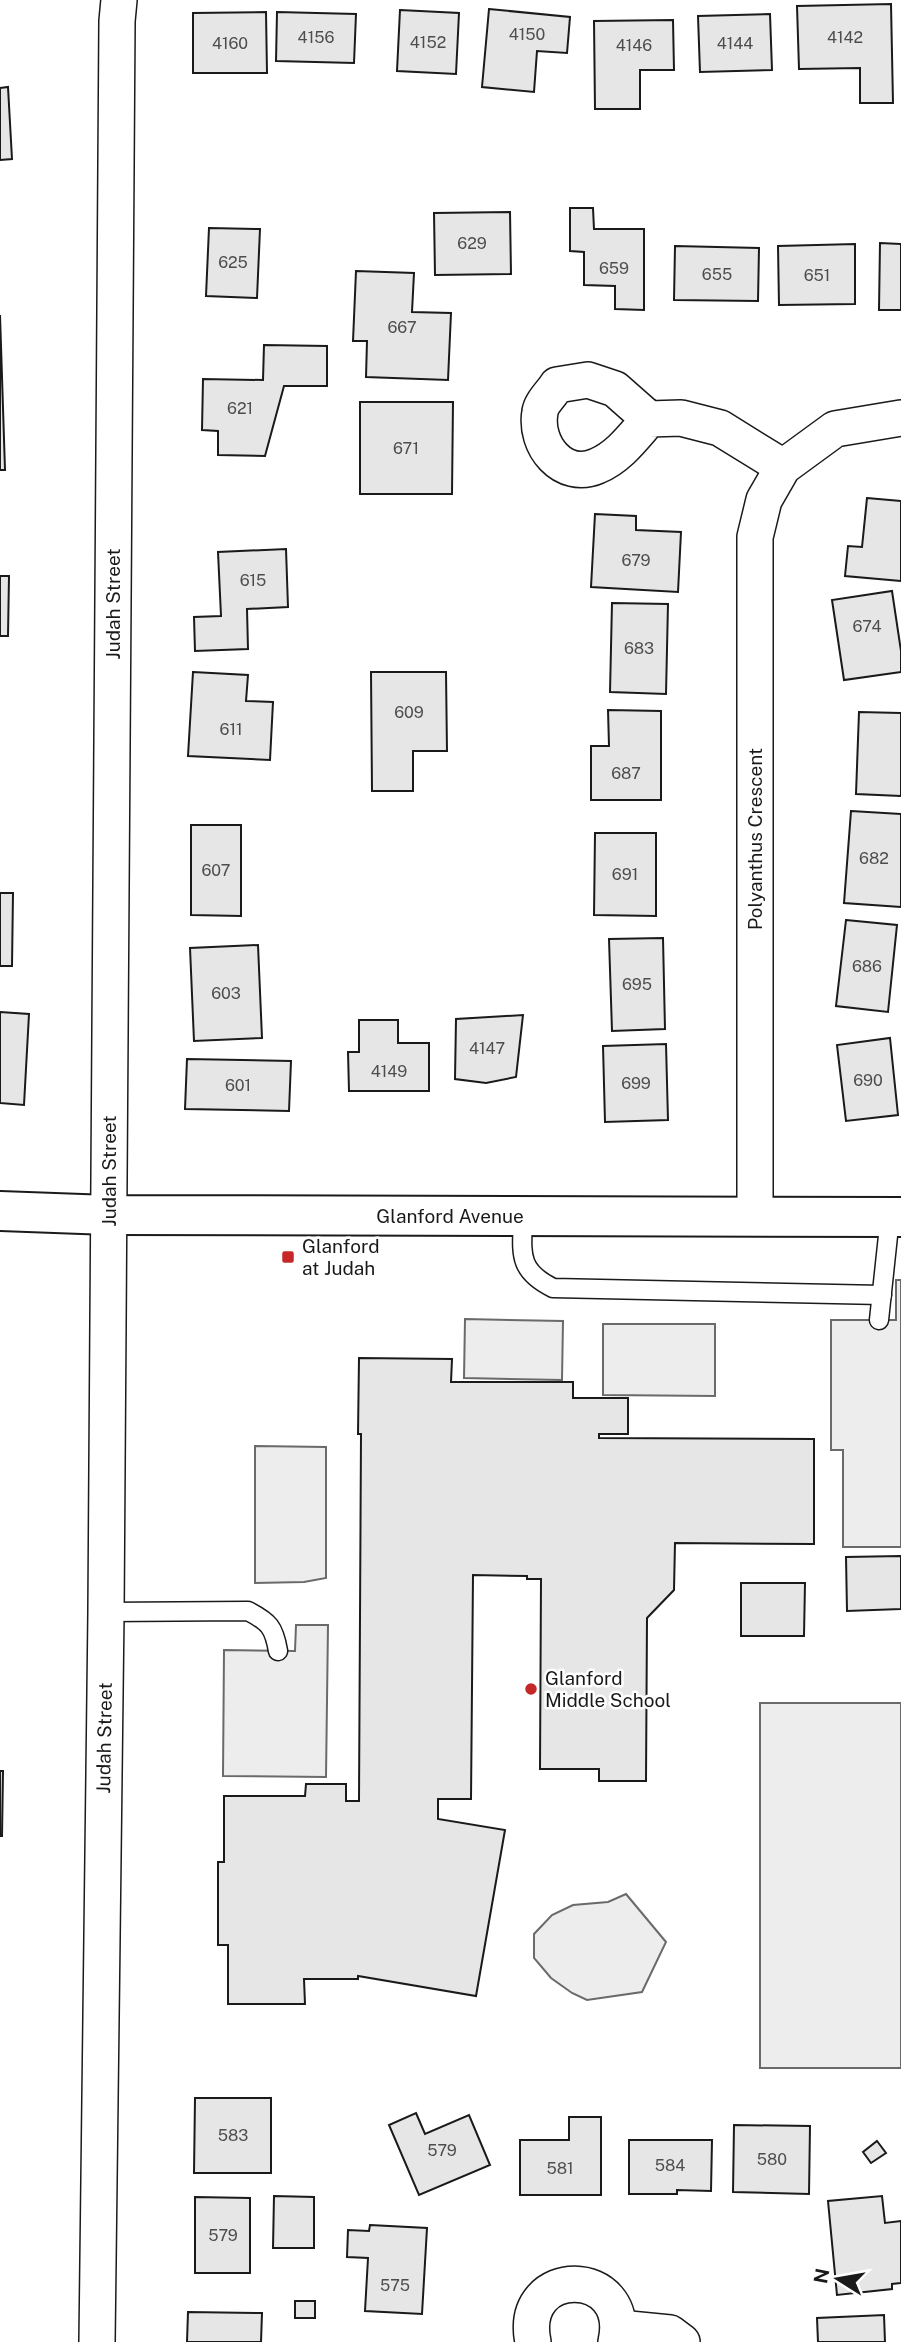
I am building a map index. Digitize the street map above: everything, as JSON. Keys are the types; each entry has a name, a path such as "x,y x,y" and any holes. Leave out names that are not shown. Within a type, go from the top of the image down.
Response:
{"main road":[{"name":"Glanford Avenue","path":"0,1211 523,1217 895,1217"}],"street":[{"name":"Judah Street","path":"97,2342 106,1612 119,0"},
{"path":"649,419 681,418 720,428 783,467"},
{"name":"Polyanthus Crescent","path":"755,1217 755,537 764,500 783,467 835,429 901,418"},
{"path":"533,2342 530,2327 534,2307 547,2292 565,2284 585,2284 602,2292 615,2308 617,2335 670,2333 682,2342"}],"lane":[{"path":"523,1217 522,1257 535,1279 553,1288 882,1295"},
{"path":"879,1320 895,1217"},
{"path":"106,1612 248,1611 263,1619 275,1632 278,1651"}],"shaded area":[{"path":"896,1280 901,1280 901,1547 843,1547 843,1450 831,1450 831,1320 896,1320"},
{"path":"465,1319 563,1321 562,1380 464,1378"},
{"path":"603,1324 715,1324 715,1396 603,1395"},
{"path":"255,1446 326,1447 326,1578 304,1582 255,1583"},
{"path":"296,1625 328,1625 326,1777 223,1776 224,1650 295,1651"},
{"path":"760,1703 901,1703 901,2068 760,2068"},
{"path":"626,1894 666,1942 642,1992 587,2000 551,1978 534,1958 534,1934 552,1915 573,1905 608,1902"}],"building":[{"path":"891,4 893,103 860,103 860,68 799,69 797,6"},
{"path":"489,9 570,17 567,53 537,51 534,92 482,87"},
{"path":"400,10 459,13 456,74 397,71"},
{"path":"266,12 267,73 193,73 193,13"},
{"path":"277,12 356,14 354,63 276,61"},
{"path":"770,14 772,70 700,72 698,16"},
{"path":"673,20 674,70 640,70 640,109 595,109 594,21"},
{"path":"8,87 12,159 0,160 0,88"},
{"path":"570,208 593,208 594,229 644,229 644,310 615,309 615,286 584,285 584,252 570,251"},
{"path":"510,212 511,274 435,275 434,213"},
{"path":"209,228 260,229 257,298 206,296"},
{"path":"880,243 901,244 901,310 879,310"},
{"path":"855,244 855,304 779,305 778,246"},
{"path":"675,246 759,248 758,301 674,300"},
{"path":"356,271 414,273 412,312 451,313 448,380 366,377 367,341 353,341"},
{"path":"0,315 5,470 0,470"},
{"path":"264,345 327,346 327,386 284,386 265,456 218,455 218,431 202,430 203,379 263,380"},
{"path":"360,402 453,402 452,494 360,494"},
{"path":"867,498 901,501 901,581 845,576 848,546 862,547"},
{"path":"595,514 636,516 636,530 681,532 678,592 591,587"},
{"path":"286,549 288,607 247,609 248,649 195,651 194,617 221,616 218,552"},
{"path":"0,576 9,576 8,636 0,636"},
{"path":"892,591 901,651 901,672 844,680 832,600"},
{"path":"612,603 668,604 666,694 610,692"},
{"path":"193,672 248,675 246,701 273,702 270,760 188,756"},
{"path":"371,672 446,672 447,751 413,751 413,791 372,791"},
{"path":"608,710 661,711 661,800 591,800 591,746 609,746"},
{"path":"859,712 901,713 901,796 856,794"},
{"path":"851,811 901,814 901,907 844,903"},
{"path":"191,825 241,825 241,916 191,915"},
{"path":"595,833 656,833 656,916 594,915"},
{"path":"0,893 13,893 12,966 0,966"},
{"path":"846,920 897,925 888,1012 836,1006"},
{"path":"663,938 665,1029 612,1031 609,939"},
{"path":"258,945 262,1038 194,1041 190,948"},
{"path":"0,1012 29,1014 24,1105 0,1103"},
{"path":"523,1015 516,1077 486,1083 455,1079 456,1019"},
{"path":"359,1020 398,1020 398,1043 429,1043 429,1091 349,1091 348,1052 359,1052"},
{"path":"890,1038 898,1115 846,1121 837,1045"},
{"path":"666,1044 668,1120 605,1122 603,1046"},
{"path":"187,1059 291,1061 289,1111 185,1109"},
{"path":"359,1358 452,1359 451,1382 573,1382 573,1398 628,1398 628,1434 599,1434 599,1438 814,1439 814,1544 675,1543 674,1590 647,1618 646,1781 599,1781 599,1769 540,1769 541,1579 527,1579 527,1576 473,1575 471,1799 438,1799 438,1819 505,1830 476,1996 358,1976 358,1979 304,1979 305,2004 228,2004 228,1945 218,1945 218,1862 224,1862 224,1796 305,1796 306,1784 346,1784 346,1801 359,1801"},
{"path":"901,1556 901,1609 847,1611 846,1557"},
{"path":"741,1583 805,1583 804,1636 741,1636"},
{"path":"0,1771 3,1771 2,1836 0,1836"},
{"path":"195,2098 271,2098 271,2173 194,2173"},
{"path":"416,2113 425,2134 469,2115 490,2165 419,2195 389,2125"},
{"path":"569,2117 601,2117 601,2195 520,2195 520,2140 569,2140"},
{"path":"734,2125 810,2126 809,2194 733,2192"},
{"path":"629,2140 712,2140 711,2191 677,2190 677,2194 629,2194"},
{"path":"877,2141 886,2153 871,2163 863,2152"},
{"path":"274,2196 314,2197 314,2248 273,2248"},
{"path":"882,2196 885,2223 901,2221 901,2283 892,2284 892,2289 837,2295 828,2201"},
{"path":"195,2197 250,2198 250,2273 195,2273"},
{"path":"370,2225 427,2228 422,2314 365,2311 368,2258 347,2257 348,2230 369,2231"},
{"path":"295,2301 315,2301 315,2318 295,2318"},
{"path":"188,2312 262,2313 261,2342 187,2342"},
{"path":"884,2315 885,2342 818,2342 817,2318"}],"place":[{"name":"Glanford at Judah","path":"288,1257"},
{"name":"Glanford Middle School","path":"531,1689"}]}
